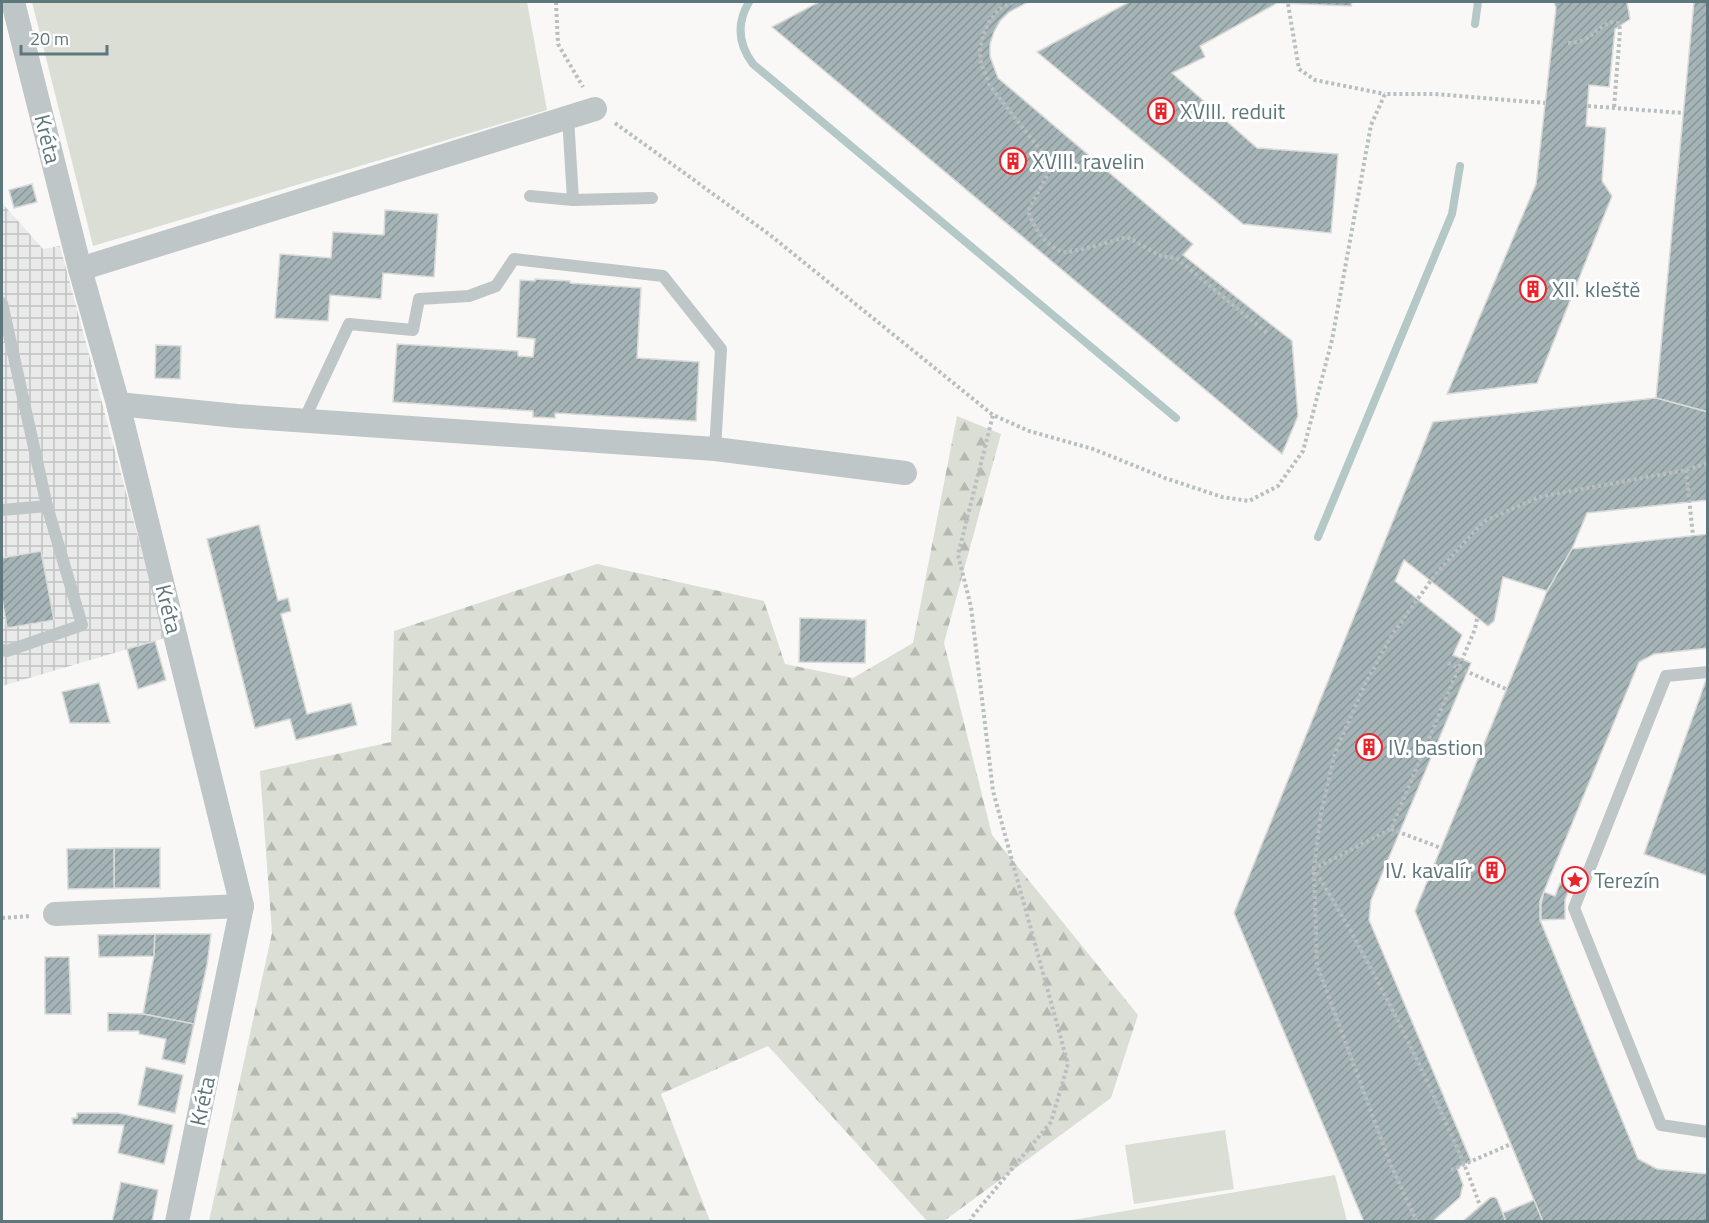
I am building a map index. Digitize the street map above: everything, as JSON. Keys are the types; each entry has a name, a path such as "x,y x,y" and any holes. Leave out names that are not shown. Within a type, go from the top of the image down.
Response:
{"street":[{"name":"Kréta","path":"13,2 80,269 118,404 242,906 177,1221"},
{"path":"80,269 595,109"},
{"path":"118,404 304,420 715,449 905,473"},
{"path":"55,914 242,906"}],"lane":[{"path":"568,117 573,200"},
{"path":"531,196 573,200 652,198"},
{"path":"304,420 349,324 413,330 419,299 469,296 496,286 514,259 663,276 721,349 715,449"},
{"path":"2,303 47,506 82,625 2,651"},
{"path":"2,510 47,506"},
{"path":"1707,672 1665,676 1574,908 1661,1125 1707,1132"}],"path":[{"path":"556,2 558,44 595,109 770,235 993,415 1029,432 1093,449 1165,478 1222,497 1249,501 1278,486 1303,451 1332,340 1371,124 1385,94"},
{"path":"1013,2 998,10 989,22 983,35 981,63 990,86 1049,161 1049,172 1028,211 1031,222 1052,246 1066,252 1127,237 1161,256 1176,258 1267,333"},
{"path":"1288,4 1299,69 1315,80 1385,94 1434,94 1545,103"},
{"path":"1568,43 1577,43 1591,38 1607,24 1619,23 1614,108"},
{"path":"1588,106 1683,113"},
{"path":"970,1221 1051,1122 1068,1064 993,791 971,607 958,555 993,415"},
{"path":"1417,1221 1390,1163 1317,964 1314,869 1321,813 1335,753 1365,684 1392,635 1435,575 1483,522 1539,497 1686,470 1707,463"},
{"path":"1686,470 1693,536"},
{"path":"1314,869 1391,829 1475,629 1477,619"},
{"path":"1448,663 1506,689"},
{"path":"1391,829 1441,848"},
{"path":"1314,869 1352,931 1410,1042 1468,1171 1480,1206"},
{"path":"1450,1170 1511,1144"}],"shaded area":[{"path":"2,203 43,249 60,246 165,638 2,686"}],"green space":[{"path":"32,2 527,2 547,110 93,246"},
{"path":"957,416 1001,434 944,643 992,835 1138,1015 1111,1098 944,1221 927,1221 768,1046 661,1094 710,1221 209,1221 272,933 260,771 391,742 394,631 597,564 764,601 785,664 853,678 913,643"},
{"path":"1225,1130 1234,1189 1134,1204 1125,1145"},
{"path":"1335,1175 1347,1221 1067,1221"}],"building":[{"name":"XVIII. ravelin","path":"819,2 1028,2 1009,12 994,32 990,44 990,56 998,78 1193,244 1183,255 1292,341 1298,416 1282,454 772,27"},
{"name":"XVIII. reduit","path":"1129,2 1352,2 1351,6 1277,3 1200,46 1205,57 1172,73 1257,148 1338,154 1331,233 1243,224 1037,52"},
{"name":"XII. kleště","path":"1554,2 1627,2 1630,19 1615,29 1609,87 1589,85 1586,126 1606,128 1602,181 1612,196 1537,383 1447,394 1536,184 1556,8"},
{"path":"1694,2 1708,2 1708,412 1656,398"},
{"path":"32,184 37,202 14,208 9,190"},
{"path":"385,210 438,214 434,277 383,273 381,299 330,295 328,321 275,318 280,254 331,258 333,232 384,235"},
{"path":"535,279 641,288 637,358 699,362 696,421 555,413 555,418 533,417 533,411 393,402 397,344 518,351 518,356 533,357 535,339 517,337 520,280 535,281"},
{"path":"156,345 181,346 180,379 155,378"},
{"name":"IV. bastion","path":"1656,398 1708,412 1708,500 1587,513 1572,549 1547,591 1503,577 1494,621 1488,626 1404,560 1395,581 1462,635 1453,655 1471,663 1371,900 1369,920 1471,1161 1457,1168 1463,1185 1460,1197 1432,1222 1364,1222 1234,913 1433,422"},
{"path":"259,525 278,601 288,598 291,611 281,614 307,714 351,703 357,725 296,740 290,719 255,728 207,539"},
{"name":"IV. kavalír","path":"1708,534 1708,648 1654,654 1639,662 1540,901 1540,920 1638,1159 1657,1169 1708,1174 1708,1222 1543,1222 1415,911 1547,591 1572,549"},
{"path":"41,551 54,620 7,628 2,598 2,558"},
{"path":"800,618 866,620 865,663 799,662"},
{"path":"155,641 166,680 138,689 127,649"},
{"path":"1706,680 1708,681 1708,876 1644,854"},
{"path":"99,683 110,723 70,723 62,692"},
{"path":"114,848 160,848 160,888 114,888"},
{"path":"114,848 114,888 68,889 67,849"},
{"path":"1560,883 1570,887 1565,900 1565,919 1541,920 1544,892 1555,896"},
{"path":"155,934 154,956 99,957 98,935"},
{"path":"155,934 211,934 207,965 194,1024 143,1014 154,956"},
{"path":"45,957 69,957 71,1014 45,1014"},
{"path":"108,1013 143,1014 194,1024 185,1064 162,1059 166,1039 139,1034 139,1031 108,1031"},
{"path":"146,1067 183,1075 175,1113 138,1105"},
{"path":"77,1113 118,1113 173,1125 164,1164 118,1153 124,1125 73,1124 72,1118 77,1118"},
{"path":"121,1182 158,1190 152,1222 112,1222"},
{"path":"1490,1198 1497,1199 1506,1222 1462,1222"},
{"path":"1534,1200 1543,1222 1506,1222 1503,1213"}],"waterway":[{"path":"749,2 742,18 740,34 744,49 753,64 1176,418"},
{"path":"1475,24 1478,2"},
{"path":"1318,537 1452,214 1460,166"}],"place":[{"name":"XVIII. reduit","path":"1161,111"},
{"name":"XVIII. ravelin","path":"1013,161"},
{"name":"XII. kleště","path":"1533,289"},
{"name":"IV. bastion","path":"1369,747"},
{"name":"IV. kavalír","path":"1492,870"},
{"name":"Terezín","path":"1575,880"}]}
